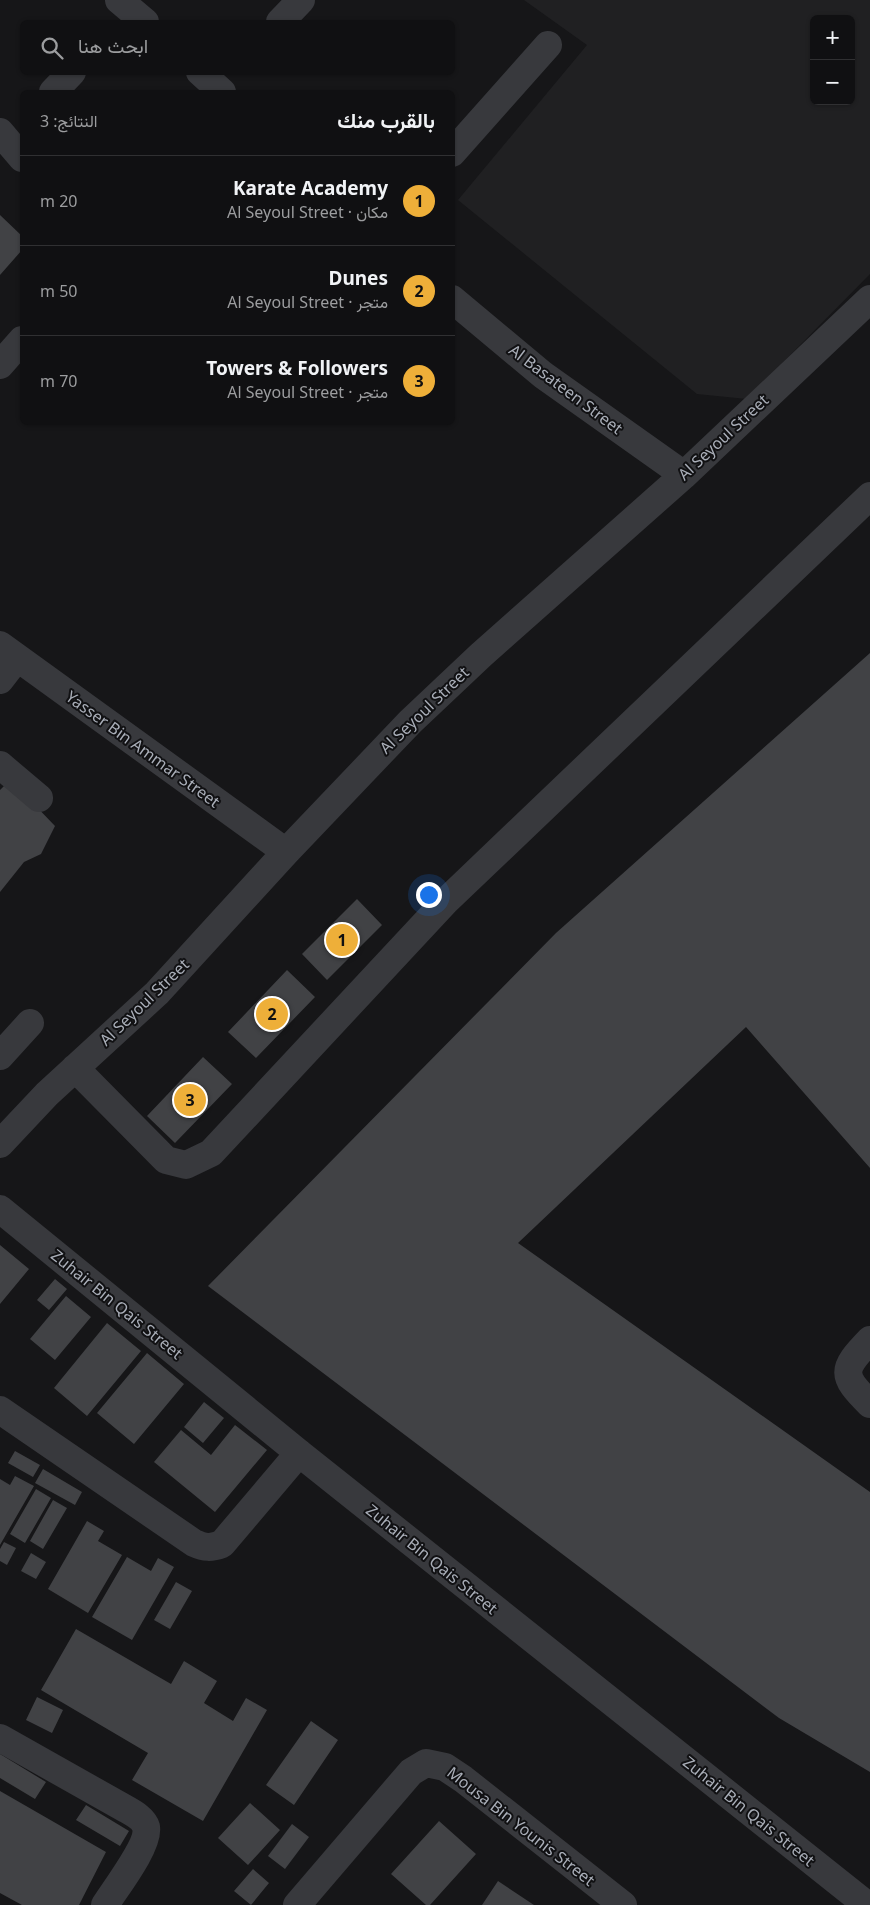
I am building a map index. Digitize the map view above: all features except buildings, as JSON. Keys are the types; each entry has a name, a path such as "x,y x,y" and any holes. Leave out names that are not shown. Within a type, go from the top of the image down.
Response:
{"street":[{"path":"282,20 301,0"},
{"path":"455,150 548,45"},
{"path":"55,90 69,75"},
{"name":"Al Seyoul Street","path":"1,1141 75,1068 158,993 286,852 445,688 684,475 870,299"},
{"name":"Al Basateen Street","path":"455,301 543,374 684,475"},
{"path":"0,365 20,342"},
{"path":"75,1068 166,1160 186,1165 211,1153 445,902 870,496"},
{"path":"0,680 9,651"},
{"name":"Yasser Bin Ammar Street","path":"9,651 286,852"},
{"path":"0,764 39,798"},
{"path":"0,1056 30,1023"},
{"name":"Zuhair Bin Qais Street","path":"0,1209 299,1453 866,1905"},
{"path":"870,1340 850,1362 847,1372 850,1382 870,1404"},
{"path":"0,1410 194,1543 203,1547 213,1548 222,1544 299,1453"},
{"path":"0,1738 126,1809 145,1825 146,1838 140,1851 105,1905"},
{"name":"Mousa Bin Younis Street","path":"297,1905 411,1772 426,1764 445,1766 463,1778 623,1905"}],"shaded area":[{"path":"524,0 870,0 870,274 747,399 697,394 458,200 587,45"}],"place":[{"name":"Karate Academy","path":"342,940"},
{"name":"Dunes","path":"272,1014"},
{"name":"Towers & Followers","path":"190,1100"}]}
